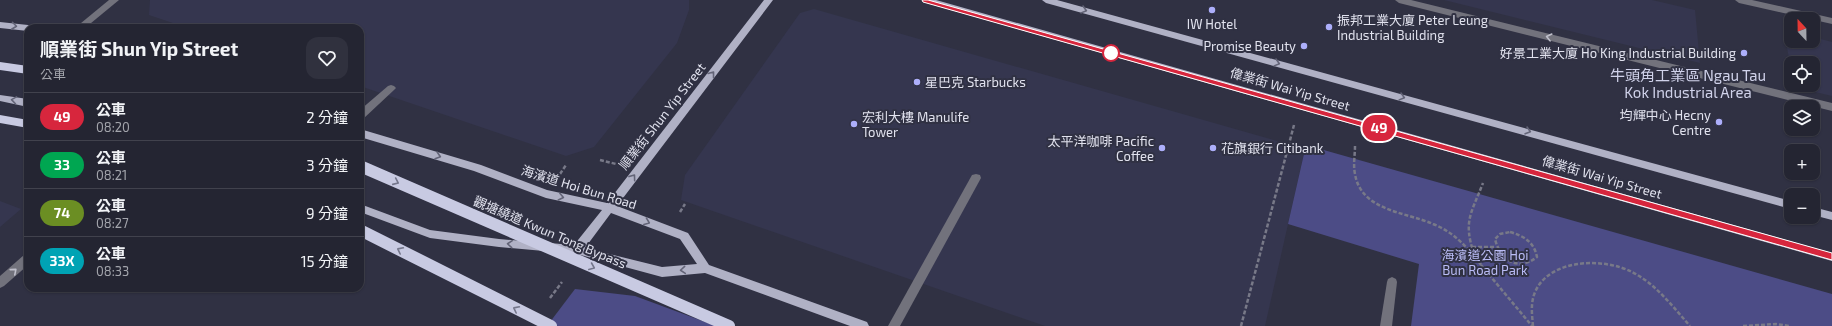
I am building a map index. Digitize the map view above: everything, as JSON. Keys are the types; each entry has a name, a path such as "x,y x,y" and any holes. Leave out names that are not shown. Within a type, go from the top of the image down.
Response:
{"highway":[{"path":"0,66 24,69"},
{"path":"0,119 24,123"},
{"name":"觀塘繞道 Kwun Tong Bypass","path":"364,168 729,326"},
{"path":"364,232 551,326"}],"main road":[{"name":"順業街 Shun Yip Street","path":"577,250 769,0"},
{"name":"偉業街 Wai Yip Street","path":"926,0 1832,257"},
{"name":"偉業街 Wai Yip Street","path":"1046,0 1784,203"},
{"path":"0,25 24,28"},
{"path":"0,98 24,102"},
{"name":"海濱道 Hoi Bun Road","path":"364,134 477,168 546,194 610,208 684,236 705,268"},
{"path":"364,209 430,234 499,243 577,250 662,272 705,268 863,326"},
{"path":"1820,213 1832,216"}],"street":[{"path":"84,24 115,0"},
{"path":"1400,0 1832,107"},
{"path":"1739,0 1832,21"},
{"path":"364,112 391,88"},
{"path":"894,326 976,178"},
{"path":"0,283 24,262"},
{"path":"1386,326 1392,282"}],"path":[{"path":"1241,326 1298,105"},
{"path":"1355,146 1355,177 1360,188 1370,199 1382,208 1436,225 1454,236 1469,250 1532,326"},
{"path":"1482,183 1468,220 1468,236 1474,254 1482,266"},
{"path":"1510,232 1515,233 1530,240 1536,248 1537,257 1532,263 1527,264 1511,262 1502,256 1496,247 1495,239 1500,234 1510,232"},
{"path":"1472,247 1496,247"},
{"path":"1532,326 1531,304 1534,293 1540,283 1549,275 1563,269 1577,264 1591,263 1617,266 1644,279 1655,288 1690,326"},
{"path":"1743,326 1776,324 1789,326"}],"shaded area":[{"path":"150,0 689,0 689,10 677,43 594,147 566,156 364,87 364,24 176,24 149,15"},
{"path":"1444,0 1652,0 1695,10 1700,63"},
{"path":"814,9 1305,149 1265,326 1045,326 681,200 685,175 800,13"},
{"path":"1820,39 1832,42 1832,96 1815,92 1820,92 1820,56 1789,56 1787,48 1820,48"},
{"path":"0,201 21,209 0,227"}],"green space":[{"name":"海濱道公園 Hoi Bun Road Park","path":"1306,145 1832,294 1832,326 1411,326 1419,264 1288,224"},
{"path":"575,289 635,296 716,326 547,326"}],"bus line":[{"name":"49","path":"926,0 1832,257"}],"place":[{"name":"IW Hotel","path":"1212,10"},
{"name":"振邦工業大廈 Peter Leung Industrial Building","path":"1329,27"},
{"name":"Promise Beauty","path":"1304,46"},
{"name":"好景工業大廈 Ho King Industrial Building","path":"1744,53"},
{"name":"星巴克 Starbucks","path":"917,82"},
{"name":"均輝中心 Hecny Centre","path":"1719,122"},
{"name":"宏利大樓 Manulife Tower","path":"854,124"},
{"name":"太平洋咖啡 Pacific Coffee","path":"1162,148"},
{"name":"花旗銀行 Citibank","path":"1213,148"}],"district":[{"name":"牛頭角工業區 Ngau Tau Kok Industrial Area","path":"1688,84"}]}
